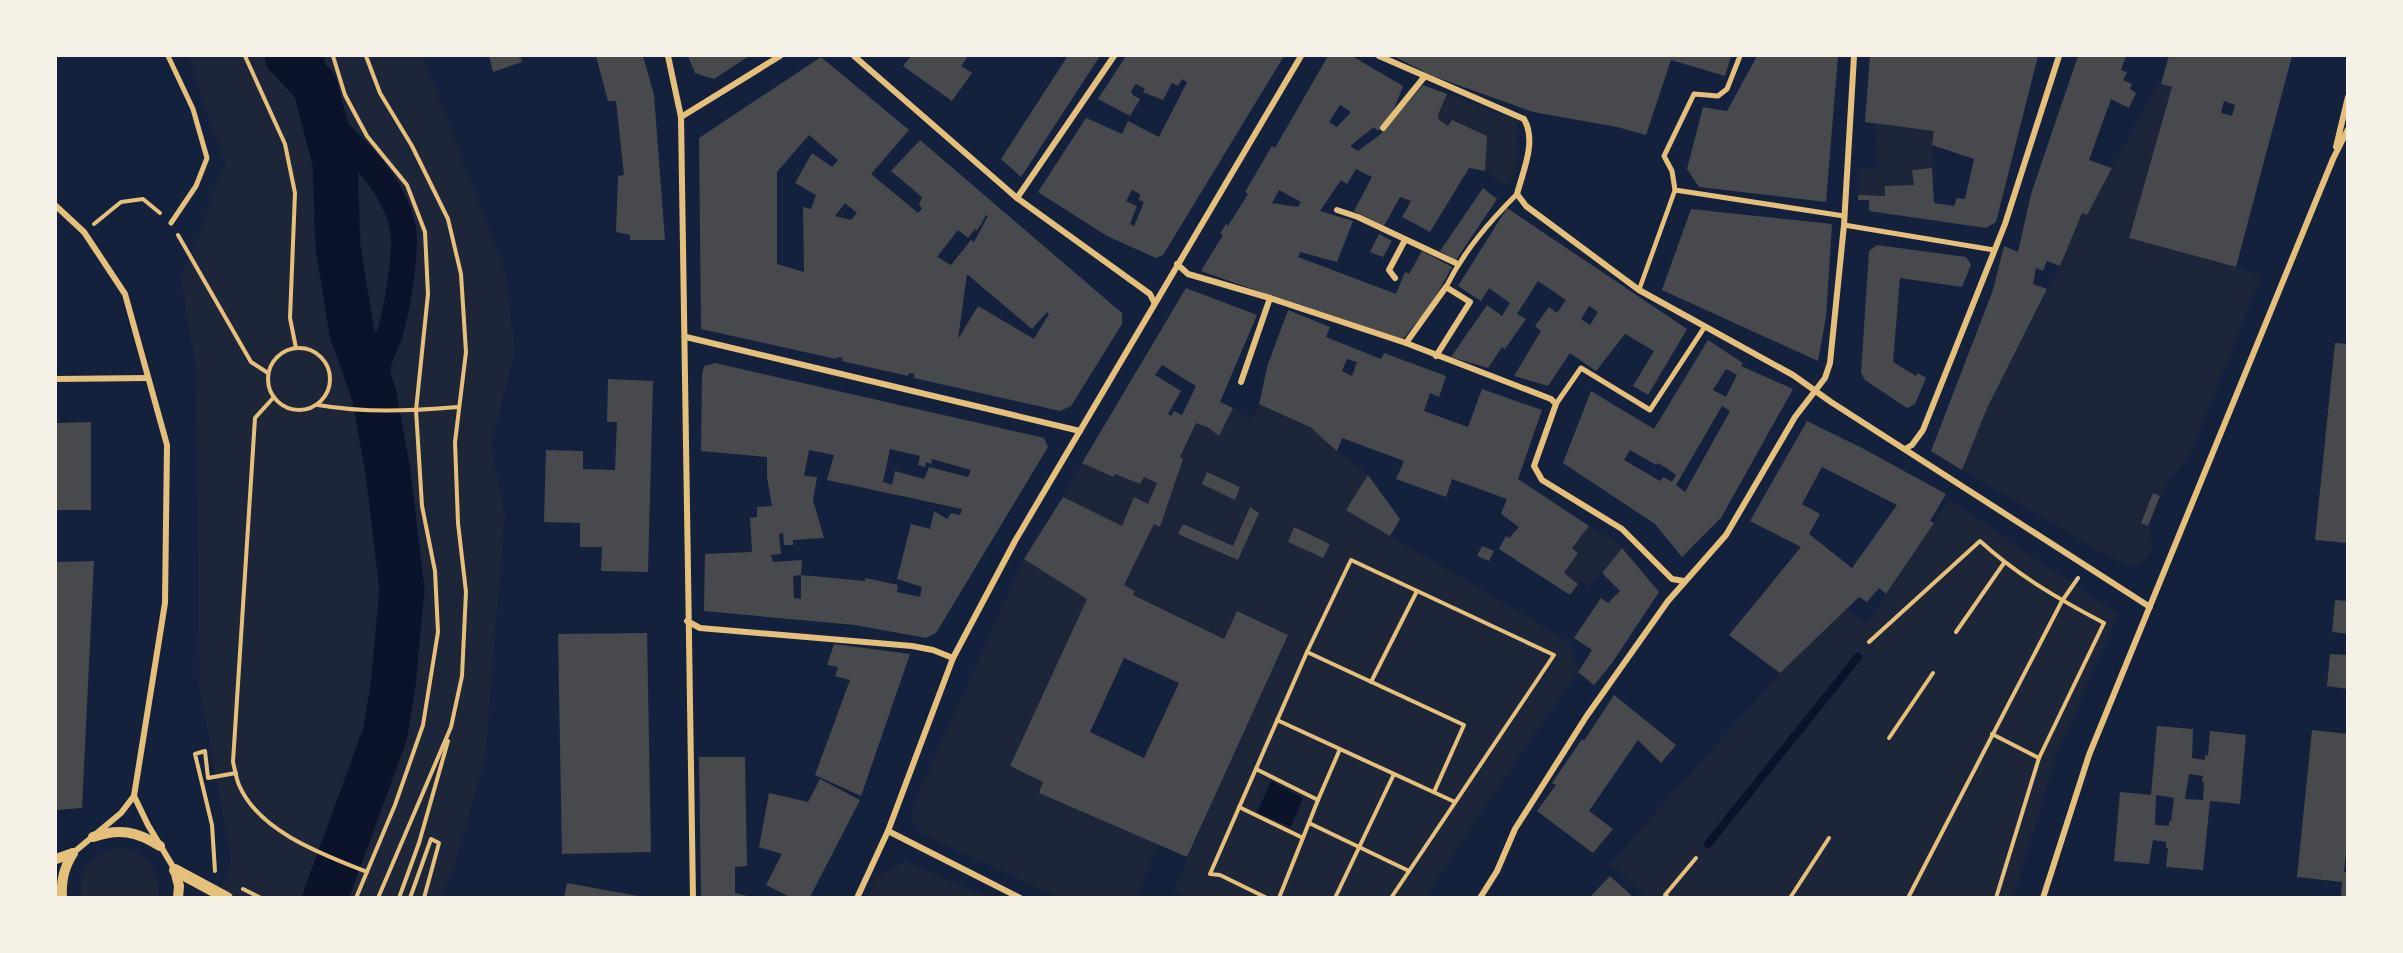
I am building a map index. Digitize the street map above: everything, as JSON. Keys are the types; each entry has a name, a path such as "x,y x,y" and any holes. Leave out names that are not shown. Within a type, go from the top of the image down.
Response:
{"main road":[{"path":"175,870 227,897"}],"street":[{"path":"168,56 193,109 207,158 196,186 171,223"},
{"path":"668,56 681,117 693,897"},
{"path":"681,117 780,56"},
{"path":"854,56 1017,198 1150,294 1154,302"},
{"path":"1017,198 1114,56"},
{"path":"857,897 888,831 953,658 1015,541 1301,56"},
{"path":"1379,56 1524,118 1528,126 1530,142 1517,194 1490,222 1458,264 1446,287 1406,343"},
{"path":"1740,56 1727,89 1718,96 1694,94 1664,156 1672,171 1676,190 1844,216"},
{"path":"1480,897 1497,872 1515,829 1586,717 1684,581 1726,535 1795,417 1817,391 1824,378 1830,363 1844,225 1854,56"},
{"path":"1905,449 1912,445 1923,430 2005,224 2059,56"},
{"path":"1383,128 1425,76"},
{"path":"2333,159 2348,97"},
{"path":"2043,897 2089,755 2333,159 2348,129"},
{"path":"1517,194 1526,206 1639,290 1704,328 1793,375 2150,607"},
{"path":"56,206 84,231 125,294 167,445 165,603 134,796 121,813 93,837 73,853 56,859"},
{"path":"1337,210 1458,264"},
{"path":"1844,225 1994,250"},
{"path":"1395,278 1389,270 1405,240"},
{"path":"1177,264 1188,274 1270,298 1406,343 1551,399 1556,404"},
{"path":"1436,356 1470,302 1446,287"},
{"path":"1240,382 1270,298"},
{"path":"1684,581 1672,579 1622,529 1542,480 1534,466 1556,404 1581,368 1650,410 1704,328"},
{"path":"686,337 1080,431"},
{"path":"56,379 148,378"},
{"path":"687,621 700,628 912,646 933,650 953,658"},
{"path":"134,796 159,846 175,870 179,886 178,897"},
{"path":"93,837 110,831 127,831 144,836 159,846"},
{"path":"888,831 1020,897"},
{"path":"62,897 63,875 73,853"}],"lane":[{"path":"1639,290 1676,190"}],"path":[{"path":"245,56 285,144 295,193 290,318 296,348"},
{"path":"333,56 345,95 367,136 407,186 425,232 428,294 416,410 422,506 435,572 438,632 423,725 395,805 356,897"},
{"path":"366,56 380,93 412,147 448,219 461,274 466,352 455,442 458,523 466,592 462,676 451,727 419,843 399,897"},
{"path":"84,231 121,202 143,199 171,223 251,362 268,373"},
{"path":"296,348 310,350 319,354 326,363 330,373 330,385 325,397 317,405 307,409 288,408 274,397 269,387 268,373 278,356 296,348"},
{"path":"274,397 255,418 233,762 240,786 254,806 276,828 312,851 367,872"},
{"path":"317,405 347,410 416,410 458,407"},
{"path":"1869,642 1980,541 2004,563 2062,601 2103,623 2039,758 1996,897"},
{"path":"1267,897 1220,875 1210,874 1307,652 1351,560 1554,655 1390,897"},
{"path":"1956,632 2004,563"},
{"path":"1908,897 2062,601 2086,565"},
{"path":"1371,682 1417,591"},
{"path":"1307,652 1464,725 1434,792"},
{"path":"1889,738 1933,673"},
{"path":"1277,720 1455,802"},
{"path":"378,897 451,727"},
{"path":"1992,735 2039,758"},
{"path":"1279,897 1340,749"},
{"path":"208,888 216,869 212,825 195,753 205,751 208,778 236,773"},
{"path":"1256,769 1318,800"},
{"path":"1335,897 1394,774"},
{"path":"1239,807 1303,838"},
{"path":"1309,823 1408,871"},
{"path":"1790,897 1829,838"},
{"path":"410,897 431,839 439,843 424,897"},
{"path":"1669,897 1665,894 1696,858"}],"shaded area":[{"path":"188,56 423,56 506,274 515,353 491,446 505,515 485,758 456,861 439,897 218,897 231,860 199,683 196,368 180,275 202,230 210,200 225,163"},
{"path":"2157,85 2172,87 2129,238 2262,275 2188,459 2167,482 2161,496 2153,493 2141,523 2149,527 2153,548 2143,561 2130,564 2119,562 1962,470 1988,406 2060,266 2082,213 2087,215"},
{"path":"1447,94 1517,120 1516,173 1507,186 1485,171 1487,136 1453,121 1448,126 1438,119"},
{"path":"1876,124 1934,131 1932,168 1912,170 1914,185 1885,186 1885,196 1858,195 1860,168 1877,168"},
{"path":"1259,404 1314,429 1368,475 1400,519 1390,536 1570,642 1578,672 1476,819 1426,897 1189,897 1174,890 1288,635 1237,611 1224,639 1133,595 1135,591 1124,585 1154,524 1160,526 1183,459 1180,457 1196,423 1219,435 1233,408 1252,419"},
{"path":"1082,463 1112,477 1115,474 1140,484 1144,477 1157,483 1148,504 1134,498 1122,526 1063,497"},
{"path":"1949,500 2118,614 2055,758 2014,897 1646,897 1610,864 1780,673 1846,609 1867,623"},
{"path":"1589,526 1617,542 1622,548 1589,587 1581,579 1578,584 1564,573 1578,553 1572,548"},
{"path":"1024,559 1087,599 1010,766 1043,782 1040,793 1159,845 1135,897 1057,897 920,833 910,818 922,785"},
{"path":"1271,781 1303,798 1291,827 1257,813"},
{"path":"123,848 140,855 151,865 157,879 158,897 81,897 82,877 90,862 104,852"},
{"path":"906,861 986,897 867,898 876,877"}],"building":[{"path":"489,56 520,56 522,62 493,72"},
{"path":"596,56 643,56 654,95 665,240 630,240 630,235 616,232 618,176 624,175 616,101 608,101"},
{"path":"688,56 749,56 714,79 695,73"},
{"path":"911,56 968,56 961,66 972,73 952,101 903,66"},
{"path":"1065,56 1100,56 1021,177 1001,159 1067,57"},
{"path":"1126,56 1284,56 1163,255 1156,258 1107,236 1038,192 1086,118 1122,134 1128,121 1159,137 1187,82 1182,79 1178,86 1172,83 1163,100 1143,92 1145,89 1136,84 1131,91 1140,99 1130,116 1098,99","holes":["1132,190 1140,194 1139,200 1144,202 1134,226 1130,224 1137,206 1126,201"]},
{"path":"1328,56 1352,56 1403,86 1394,109 1378,131 1374,127 1350,146 1356,150 1358,151 1381,134 1423,85 1447,94 1438,119 1448,126 1452,120 1487,136 1485,171 1469,168 1430,232 1402,217 1411,201 1400,197 1384,226 1354,211 1372,177 1356,169 1347,184 1341,180 1320,211 1353,221 1337,262 1300,252 1298,257 1396,294 1405,272 1409,274 1422,251 1452,267 1432,303 1403,339 1374,332 1201,271 1223,235 1220,233 1226,224 1228,226 1248,194 1245,192 1272,146 1275,148","holes":["1340,105 1351,112 1337,127 1329,122","1279,190 1301,202 1298,207 1272,203"]},
{"path":"1393,56 1731,56 1725,76 1671,60 1646,135 1617,127 1533,112 1433,76"},
{"path":"1757,56 1838,56 1826,202 1699,187 1687,169 1703,107 1727,111"},
{"path":"1870,56 2038,56 1996,222 1986,228 1869,211 1869,200 1858,200 1858,195 1885,196 1885,186 1914,185 1912,170 1932,168 1934,203 1954,206 1957,198 1965,199 1974,159 1932,145 1934,131 1865,122"},
{"path":"2078,56 2126,56 2121,70 2127,72 2123,80 2132,84 2130,89 2136,93 2129,108 2111,99 2089,160 2112,168 2087,215 2082,213 2060,266 2047,261 2043,271 2036,268 2033,284 2047,289 1988,406 1962,470 1931,451 1993,290 2004,246 2018,252 2031,194"},
{"path":"2169,56 2292,56 2236,267 2129,238 2172,87 2161,84","holes":["2224,101 2235,105 2232,116 2221,113"]},
{"path":"821,57 909,130 871,174 918,213 922,209 919,204 922,197 891,171 920,140 1122,313 1122,324 1071,406 1060,411 914,378 914,374 909,373 908,376 842,361 843,358 837,357 836,359 701,329 699,138","holes":["809,135 838,160 832,167 812,153 795,183 816,195 811,209 803,207 804,272 777,264 777,172","845,203 857,213 851,220 835,216","986,215 988,216 974,242 971,240 951,265 937,257 958,230 968,238 975,229 977,231","967,274 1032,329 1047,312 1049,314 1034,339 978,306 958,339"]},
{"path":"1483,188 1497,199 1456,260 1440,251"},
{"path":"1507,208 1687,329 1648,395 1633,386 1654,351 1625,334 1596,371 1570,353 1548,386 1514,376 1541,331 1535,326 1549,307 1557,313 1566,300 1538,281 1517,314 1526,319 1505,349 1502,347 1488,368 1451,357 1487,305 1502,316 1510,303 1489,288 1481,301 1458,286","holes":["1589,306 1598,312 1590,325 1581,319"]},
{"path":"1691,209 1832,224 1826,317 1818,361 1662,290"},
{"path":"1379,234 1392,241 1383,257 1370,252"},
{"path":"1877,245 1966,257 1971,265 1962,287 1900,278 1893,362 1916,376 1918,373 1926,378 1915,404 1907,408 1865,380 1861,373 1869,251"},
{"path":"1186,288 1257,315 1220,402 1233,408 1219,436 1209,428 1196,423 1180,457 1183,459 1160,527 1154,524 1124,585 1135,591 1133,595 1224,639 1237,611 1288,635 1187,857 1039,793 1043,782 1010,766 1087,599 1024,559 1063,497 1122,526 1134,497 1148,504 1157,483 1144,477 1140,484 1115,474 1113,477 1082,463","holes":["1162,365 1196,386 1182,415 1174,411 1171,416 1168,414 1181,391 1155,375","1124,658 1179,683 1144,758 1090,732"]},
{"path":"1288,310 1330,327 1326,337 1381,359 1384,353 1446,376 1439,397 1430,393 1424,411 1468,427 1482,389 1542,410 1518,479 1589,526 1572,548 1578,553 1564,573 1578,584 1570,595 1499,549 1506,536 1509,538 1519,527 1501,514 1507,499 1452,479 1446,497 1396,479 1404,461 1342,438 1337,451 1314,429 1259,404 1268,364","holes":["1347,359 1357,362 1352,376 1342,371"]},
{"path":"1708,340 1743,363 1741,366 1793,389 1721,518 1682,557 1655,524 1563,463 1591,391 1654,429","holes":["1726,369 1737,375 1726,397 1713,390","1722,406 1730,411 1685,492 1676,485","1630,450 1656,465 1658,463 1676,475 1672,482 1663,477 1660,481 1624,460"]},
{"path":"2335,343 2348,344 2348,543 2315,540"},
{"path":"715,363 1044,438 1048,447 936,633 926,638 855,625 704,611 705,554 752,552 750,518 757,517 757,507 772,506 767,477 767,457 701,451 704,366","holes":["890,449 920,456 918,465 925,467 926,462 931,464 932,459 971,470 968,477 929,467 924,479 895,471 892,485 883,482","809,450 834,455 827,480 962,509 960,515 951,513 947,519 934,511 930,529 911,524 897,579 922,587 920,597 897,592 898,585 865,578 865,581 801,575 802,560 773,562 771,555 781,554 779,534 783,533 784,545 793,545 793,540 824,538 813,500 817,477 804,476","801,575 801,599 794,598 793,576"]},
{"path":"608,379 653,381 648,572 601,571 602,547 580,547 580,523 544,522 546,450 583,451 583,469 615,470 617,422 607,422"},
{"path":"1807,421 1946,494 1930,521 1934,523 1886,594 1879,588 1867,602 1859,597 1780,673 1729,635 1801,547 1750,521","holes":["1822,467 1897,505 1852,568 1809,534 1820,514 1802,504"]},
{"path":"91,422 91,510 56,510 56,423"},
{"path":"1207,472 1240,487 1235,500 1202,484"},
{"path":"1368,475 1400,519 1390,536 1346,510"},
{"path":"2153,493 2160,496 2148,526 2141,523"},
{"path":"1250,507 1259,513 1238,560 1178,534 1183,524 1233,546"},
{"path":"1294,527 1330,544 1323,558 1288,542"},
{"path":"1482,546 1494,551 1489,561 1477,556"},
{"path":"1622,548 1659,592 1612,663 1594,685 1578,672 1592,650 1574,638 1601,598 1608,603 1620,591 1602,573"},
{"path":"94,561 82,808 56,810 56,562"},
{"path":"2335,600 2348,601 2348,634 2332,632"},
{"path":"647,633 651,852 562,854 558,634"},
{"path":"834,644 910,654 861,796 815,775 850,680 835,676 838,667 827,665"},
{"path":"2330,654 2348,655 2348,689 2327,686"},
{"path":"1614,695 1676,745 1661,763 1638,740 1589,811 1613,829 1593,853 1537,811 1556,785 1552,783 1582,739 1584,741"},
{"path":"2157,726 2193,729 2192,758 2205,760 2205,755 2208,756 2210,731 2246,735 2240,804 2210,801 2203,870 2166,867 2168,848 2166,848 2166,842 2153,840 2149,864 2114,861 2120,792 2151,795","holes":["2189,774 2203,776 2203,800 2185,799","2156,795 2174,798 2169,826 2155,825"]},
{"path":"2312,730 2348,734 2348,834 2344,872 2348,872 2348,897 2341,897 2342,882 2297,877"},
{"path":"699,757 745,757 747,866 735,867 735,893 751,897 701,897"},
{"path":"820,779 860,800 810,897 790,897 766,885 782,854 759,847 769,793 808,802"},
{"path":"1610,876 1631,895 1631,897 1590,897"},
{"path":"567,883 638,896 638,897 564,897"}],"waterway":[{"path":"287,56 315,86 335,162 338,247 352,333 374,394 388,472 402,590 393,686 385,734 325,898"},
{"path":"311,56 315,86"},
{"path":"324,118 361,155 383,182 399,213 403,229 404,252 398,296 390,333 379,363 374,394"},
{"path":"1708,844 1858,657"}]}
